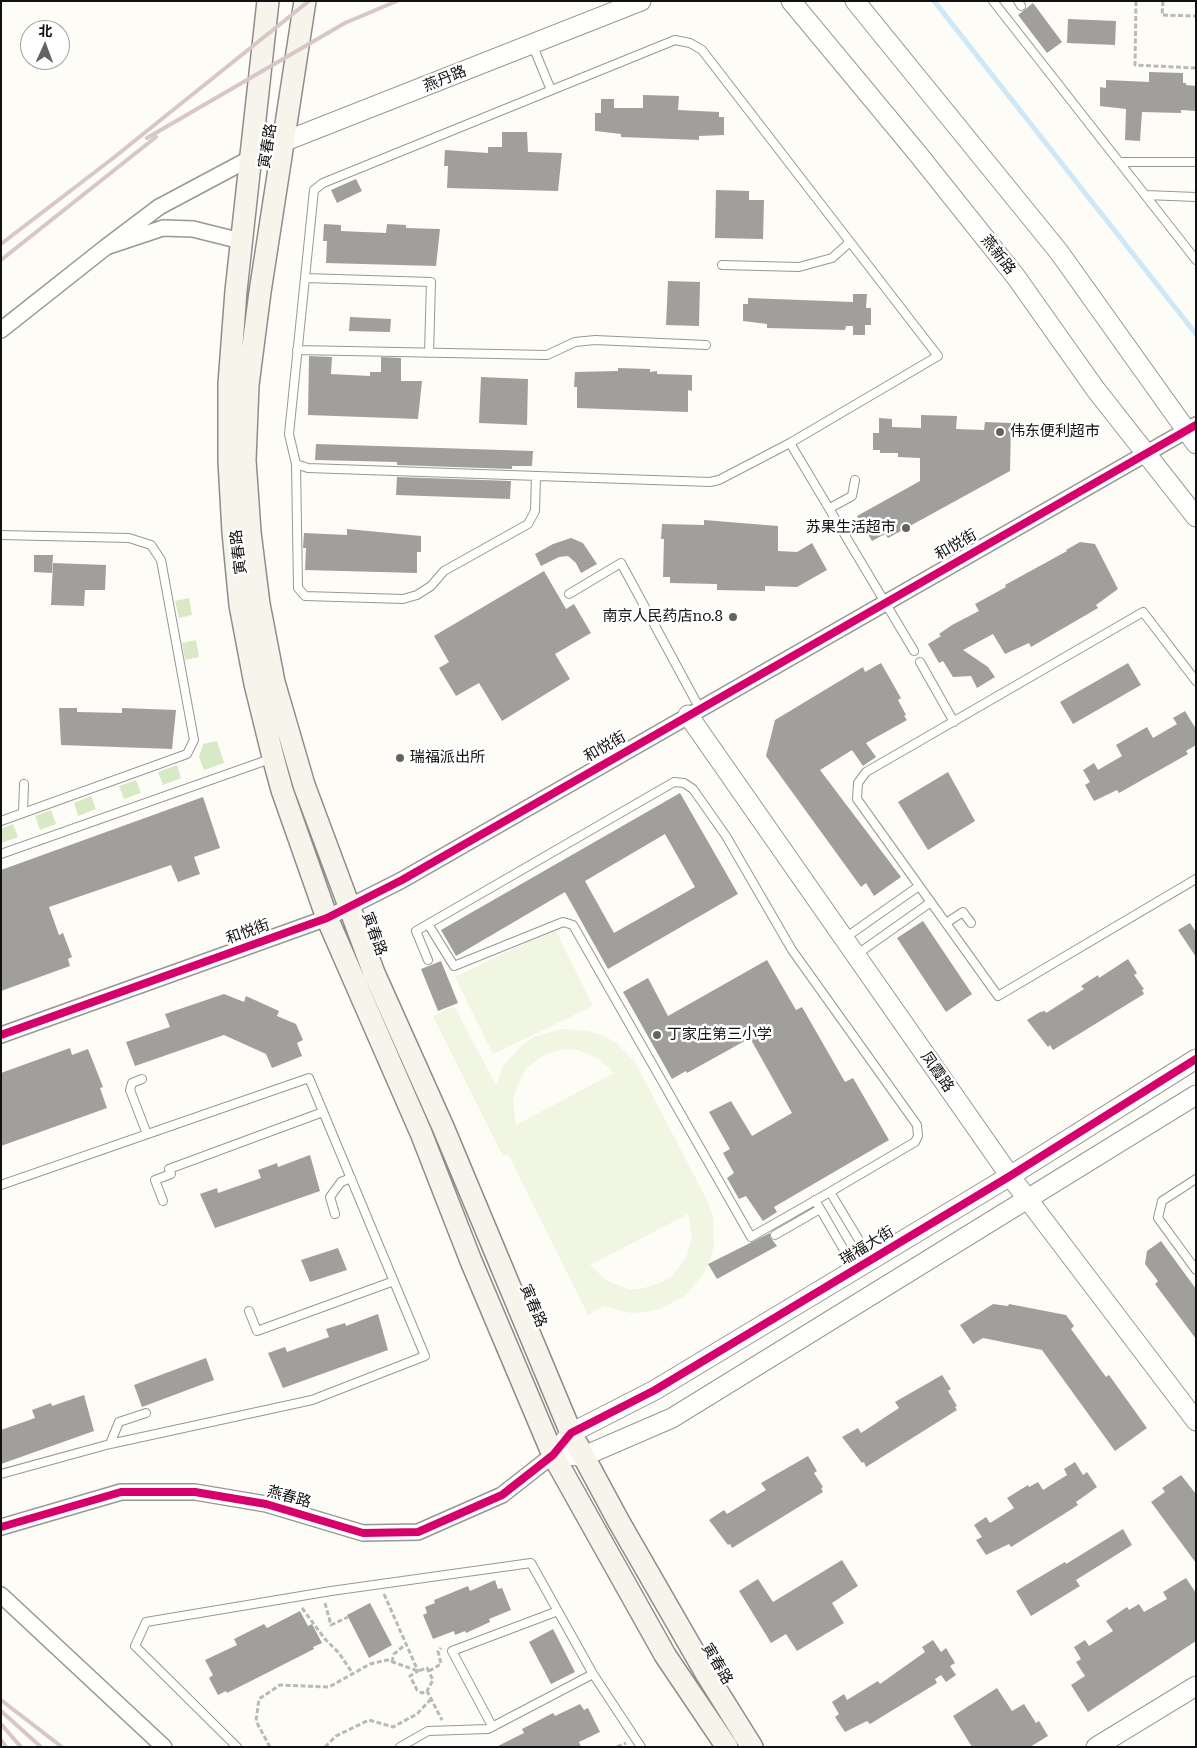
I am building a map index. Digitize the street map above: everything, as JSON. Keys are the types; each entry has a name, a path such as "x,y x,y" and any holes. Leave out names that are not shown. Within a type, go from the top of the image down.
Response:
{"main road":[{"name":"寅春路","path":"268,1 249,159 229,384 229,461 240,605 255,684 273,757 291,816 327,918 421,1133 471,1261 553,1455 665,1655 727,1747"},
{"name":"寅春路","path":"305,1 260,292 248,385 245,460 250,532 259,604 274,682 304,785 374,974 447,1136 571,1433 682,1632 752,1747"}],"street":[{"name":"燕丹路","path":"249,159 283,142 641,1"},
{"name":"燕新路","path":"791,1 918,154 1016,277 1096,390 1196,517"},
{"path":"855,1 1059,252 1192,433"},
{"path":"1,330 159,207 249,159"},
{"path":"106,247 163,228 193,229 242,241"},
{"name":"和悦街","path":"1,1035 327,918 402,880 1145,453 1192,433"},
{"name":"凤霞路","path":"694,712 844,939 1010,1176 1196,1421"},
{"name":"瑞福大街","path":"553,1455 571,1433 655,1390 1010,1176 1196,1058"},
{"path":"553,1455 584,1456 672,1418 1196,1095"},
{"name":"燕春路","path":"1,1527 121,1492 186,1492 266,1504 363,1533 418,1532 502,1495 553,1455"},
{"path":"1,1595 164,1747"},
{"path":"1096,1747 1196,1686"}],"lane":[{"path":"993,1 1196,260"},
{"path":"296,464 308,468 710,482 719,480 790,443 938,356 702,50 690,43 675,40 323,183 314,190 289,434 296,464 298,588 305,596 403,599 417,595 431,586 444,571 528,524 535,511 536,476"},
{"path":"532,44 551,90"},
{"path":"1119,162 1196,162"},
{"path":"1146,195 1196,197"},
{"path":"722,264 799,267 832,258 850,242"},
{"path":"305,278 431,282 429,353"},
{"path":"298,350 547,355 575,342 595,340 706,345"},
{"path":"790,443 914,651"},
{"path":"830,508 852,496 855,480"},
{"path":"1,535 129,538 151,544 161,560 194,740 187,754 1,821"},
{"path":"569,594 621,563 694,712"},
{"path":"1196,681 1142,612 866,772 858,783 857,799 998,996 1196,879"},
{"path":"920,662 954,722"},
{"path":"1,854 273,757"},
{"path":"428,924 454,966 563,922 573,924 751,1237 915,1142 918,1136 917,1125 792,950 726,836 693,789 684,783 674,782 428,924 416,931 428,960"},
{"path":"23,813 24,784"},
{"path":"844,939 919,886"},
{"path":"856,955 931,902"},
{"path":"946,924 963,912 971,924"},
{"path":"1,1185 309,1078 425,1356 312,1400 110,1444 1,1474"},
{"path":"142,1079 132,1083 130,1090 147,1134"},
{"path":"163,1201 156,1180 171,1174 169,1168 323,1112"},
{"path":"335,1214 330,1197 341,1182 351,1178"},
{"path":"1196,1179 1162,1201 1158,1218 1196,1270"},
{"path":"830,1192 863,1265"},
{"path":"815,1200 863,1265"},
{"path":"774,1235 820,1209"},
{"path":"249,1311 257,1331 394,1281"},
{"path":"110,1444 119,1422 146,1413"},
{"path":"237,1747 135,1646 146,1622 323,1592 531,1563 593,1674 641,1747"},
{"path":"492,1726 452,1651 558,1611"},
{"path":"400,1747 428,1731 488,1728 593,1674"}],"path":[{"path":"1136,1 1135,65 1196,68"},
{"path":"1162,1 1162,15 1196,16"},
{"path":"379,1584 418,1671"},
{"path":"323,1592 331,1625 348,1617"},
{"path":"301,1596 302,1610 339,1653 353,1674"},
{"path":"392,1662 394,1654 406,1644"},
{"path":"270,1747 256,1721 259,1699 280,1685 329,1687 370,1664 387,1660 418,1671"},
{"path":"427,1668 433,1680 427,1691 422,1693 417,1690 410,1676 427,1668"},
{"path":"427,1691 448,1730"},
{"path":"325,1747 336,1736 369,1720 393,1727 417,1714 431,1699"}],"green space":[{"path":"189,598 192,615 179,618 175,601"},
{"path":"196,640 199,657 185,660 182,643"},
{"path":"217,741 224,763 204,770 199,757 203,744"},
{"path":"177,765 181,778 163,785 158,772"},
{"path":"136,780 141,793 124,799 119,786"},
{"path":"91,796 96,809 78,816 74,803"},
{"path":"51,810 56,824 40,830 35,816"},
{"path":"13,824 18,837 1,843 1,829"},
{"path":"555,929 593,1006 493,1054 455,977"},
{"path":"454,1006 496,1085 503,1066 522,1045 534,1037 561,1029 589,1031 603,1036 615,1042 635,1062 709,1204 713,1218 714,1246 710,1260 704,1273 686,1295 660,1309 646,1312 631,1313 603,1306 588,1315 508,1154 503,1156 433,1016","holes":["565,1049 577,1050 598,1058 614,1073 516,1125 513,1102 515,1091 525,1070 543,1055","688,1214 692,1236 686,1258 672,1276 663,1282 641,1289 629,1289 607,1281 590,1265"]}],"building":[{"path":"1033,3 1062,42 1047,53 1018,15"},
{"path":"1068,19 1116,21 1115,45 1067,43"},
{"path":"1149,72 1183,73 1183,83 1196,86 1196,111 1181,110 1181,113 1142,112 1140,141 1125,140 1126,109 1100,106 1100,87 1106,88 1106,80 1149,82"},
{"path":"643,95 679,96 678,110 719,112 719,117 724,117 724,135 699,136 699,140 621,137 621,134 595,131 595,113 601,113 601,99 614,99 614,108 643,108"},
{"path":"502,132 527,132 528,152 562,153 558,191 447,188 448,166 444,166 445,150 488,153 488,147 502,147"},
{"path":"356,179 362,191 337,203 331,190"},
{"path":"716,190 749,191 749,200 764,200 763,239 715,238"},
{"path":"324,224 341,225 341,231 386,233 387,224 406,225 406,228 440,229 436,266 326,263 327,241 323,241"},
{"path":"668,281 700,282 699,326 666,325"},
{"path":"853,294 867,294 866,308 871,308 871,325 865,325 865,335 853,335 853,326 846,326 845,330 767,328 767,324 743,321 743,304 748,304 748,298 853,302"},
{"path":"350,317 391,319 390,332 349,331"},
{"path":"309,356 332,357 331,374 370,376 370,372 381,372 381,357 401,358 401,381 422,381 418,419 308,415"},
{"path":"618,368 650,369 650,372 657,371 657,374 692,375 692,391 688,390 688,412 577,408 577,387 574,387 575,372 618,371"},
{"path":"481,377 528,379 527,425 479,423"},
{"path":"921,415 957,416 956,429 984,430 985,422 1011,423 1010,471 888,538 885,534 872,541 857,516 920,481 920,458 898,457 898,453 880,453 880,450 873,450 873,433 879,433 879,418 892,419 892,427 921,428"},
{"path":"316,444 533,451 532,466 512,466 512,469 397,465 397,462 315,460"},
{"path":"397,477 511,481 510,499 396,495"},
{"path":"704,520 778,526 778,551 797,552 812,543 827,570 797,587 765,586 765,591 717,590 717,584 670,583 670,577 663,577 664,539 661,539 662,524 704,525"},
{"path":"347,529 421,536 421,552 417,552 417,573 305,570 306,548 303,548 304,533 347,535"},
{"path":"571,538 583,543 597,564 581,573 576,563 568,556 559,557 541,566 535,554 553,544"},
{"path":"1080,542 1095,544 1118,589 1096,605 1098,608 1031,647 1029,643 1005,654 993,634 963,650 988,667 995,677 977,688 971,676 953,677 943,661 939,663 928,644 941,636 939,634 979,611 975,604"},
{"path":"34,555 53,555 52,573 34,572"},
{"path":"53,563 106,565 105,590 85,590 84,606 51,605"},
{"path":"544,571 566,609 574,604 591,633 555,654 570,679 502,721 479,683 456,696 439,668 449,662 434,636"},
{"path":"881,663 901,698 898,700 907,720 866,743 876,757 863,766 852,750 820,770 901,877 874,896 866,883 861,887 766,756 775,720 863,667 865,672"},
{"path":"1128,663 1141,685 1073,724 1060,702"},
{"path":"59,708 77,708 77,712 122,713 122,708 176,710 172,749 61,745"},
{"path":"1185,711 1196,729 1196,745 1186,751 1188,754 1119,793 1117,790 1094,801 1085,785 1090,782 1083,770 1094,763 1098,770 1122,756 1116,745 1147,727 1153,738 1177,724 1173,718"},
{"path":"948,772 975,821 928,850 898,802"},
{"path":"680,793 738,894 608,969 565,892 456,956 441,930","holes":["665,834 695,887 614,933 585,881"]},
{"path":"203,797 220,848 194,857 200,874 178,882 171,865 49,907 59,935 63,933 72,957 68,959 70,966 1,991 1,870"},
{"path":"923,921 972,994 946,1012 897,938"},
{"path":"1190,923 1196,932 1196,957 1178,930"},
{"path":"1128,959 1137,973 1134,975 1144,989 1142,990 1144,994 1053,1050 1050,1045 1048,1047 1027,1020 1040,1012 1045,1011 1046,1013 1084,989 1081,986 1098,975 1099,978"},
{"path":"767,960 796,1010 802,1007 845,1082 853,1078 889,1140 774,1207 777,1212 763,1221 746,1196 739,1199 727,1178 734,1173 723,1153 730,1149 709,1112 731,1101 752,1136 792,1113 750,1038 687,1073 686,1071 672,1079 623,992 648,978 668,1016"},
{"path":"441,961 458,1003 438,1011 421,969"},
{"path":"224,994 244,1002 246,996 279,1011 277,1016 296,1024 303,1040 297,1043 302,1056 272,1068 266,1054 224,1035 135,1066 126,1042 170,1027 165,1014"},
{"path":"70,1048 72,1055 88,1049 103,1087 100,1088 107,1108 1,1146 1,1073"},
{"path":"310,1155 320,1191 215,1228 200,1194 217,1188 218,1193 261,1178 258,1170 277,1163 278,1167"},
{"path":"770,1233 770,1237 777,1246 717,1279 708,1264"},
{"path":"1161,1241 1196,1289 1196,1339 1155,1284 1158,1281 1145,1264 1147,1251"},
{"path":"338,1248 347,1270 310,1282 301,1260"},
{"path":"993,1304 1008,1306 1009,1304 1066,1315 1074,1326 1071,1329 1106,1377 1109,1375 1147,1428 1115,1451 1042,1350 983,1338 973,1344 960,1325"},
{"path":"378,1314 388,1350 283,1388 268,1353 285,1347 287,1352 329,1337 326,1329 345,1323 346,1326"},
{"path":"206,1358 214,1380 142,1407 134,1385"},
{"path":"942,1375 951,1389 948,1391 957,1406 955,1407 957,1410 866,1467 864,1462 862,1463 842,1437 858,1428 861,1433 899,1408 895,1402"},
{"path":"84,1395 94,1431 1,1464 1,1430 35,1418 32,1410 51,1403 52,1406"},
{"path":"808,1456 817,1471 814,1473 823,1487 821,1488 823,1492 732,1548 730,1544 728,1545 709,1520 724,1510 727,1514 766,1490 761,1483"},
{"path":"1075,1462 1083,1475 1087,1472 1097,1487 1076,1502 1078,1505 1011,1547 1009,1544 986,1555 976,1540 982,1537 974,1525 986,1517 990,1523 1014,1508 1007,1498 1028,1485 1029,1487 1038,1482 1043,1490 1067,1475 1064,1469"},
{"path":"1181,1475 1196,1494 1196,1563 1151,1502 1165,1492 1162,1488"},
{"path":"1123,1529 1132,1545 1076,1580 1080,1586 1031,1616 1016,1591 1065,1562 1066,1564"},
{"path":"842,1560 858,1586 832,1603 844,1623 797,1651 786,1634 771,1643 739,1591 758,1579 773,1602"},
{"path":"1186,1578 1196,1593 1196,1641 1088,1712 1071,1685 1085,1676 1076,1662 1081,1659 1074,1647 1085,1640 1089,1646 1113,1631 1106,1621 1127,1607 1129,1610 1139,1604 1144,1612 1167,1599 1163,1592"},
{"path":"495,1580 498,1589 502,1588 511,1610 489,1619 490,1622 466,1633 465,1631 455,1635 454,1631 433,1639 423,1615 427,1613 425,1607 435,1603 434,1600 468,1586 470,1591"},
{"path":"370,1603 392,1645 369,1658 347,1615"},
{"path":"300,1611 308,1626 312,1624 322,1643 313,1647 314,1649 227,1693 226,1691 218,1695 209,1678 213,1675 205,1660 237,1645 234,1639 264,1624 267,1628"},
{"path":"553,1629 575,1672 551,1684 529,1642"},
{"path":"933,1640 941,1652 946,1648 955,1663 950,1666 956,1675 946,1682 941,1675 935,1679 937,1683 870,1724 867,1721 845,1732 835,1717 839,1714 832,1702 844,1694 847,1700 878,1681 880,1684 925,1652 922,1647"},
{"path":"997,1688 1012,1711 1024,1704 1036,1723 1039,1721 1048,1736 1030,1747 972,1747 953,1716"},
{"path":"580,1704 584,1710 588,1708 600,1732 579,1742 581,1747 496,1747 524,1733 522,1729 553,1713 555,1716"}],"waterway":[{"path":"934,1 1196,334"}],"railway":[{"path":"1,244 112,159 309,1"},
{"path":"147,138 345,23 397,1"},
{"path":"1,260 156,137"},
{"path":"1,1700 62,1747"},
{"path":"1,1711 41,1747"},
{"path":"1,1724 21,1747"},
{"path":"1,1740 6,1747"}],"cycle path":[{"path":"1,1035 327,918 402,880 1196,425"},
{"path":"1,1527 121,1492 195,1492 266,1504 363,1533 418,1532 502,1495 553,1455 571,1433 655,1390 1010,1176 1196,1059"}],"place":[{"name":"伟东便利超市","path":"1000,432"},
{"name":"苏果生活超市","path":"906,528"},
{"name":"南京人民药店no.8","path":"733,617"},
{"name":"瑞福派出所","path":"400,758"},
{"name":"丁家庄第三小学","path":"657,1035"}]}
